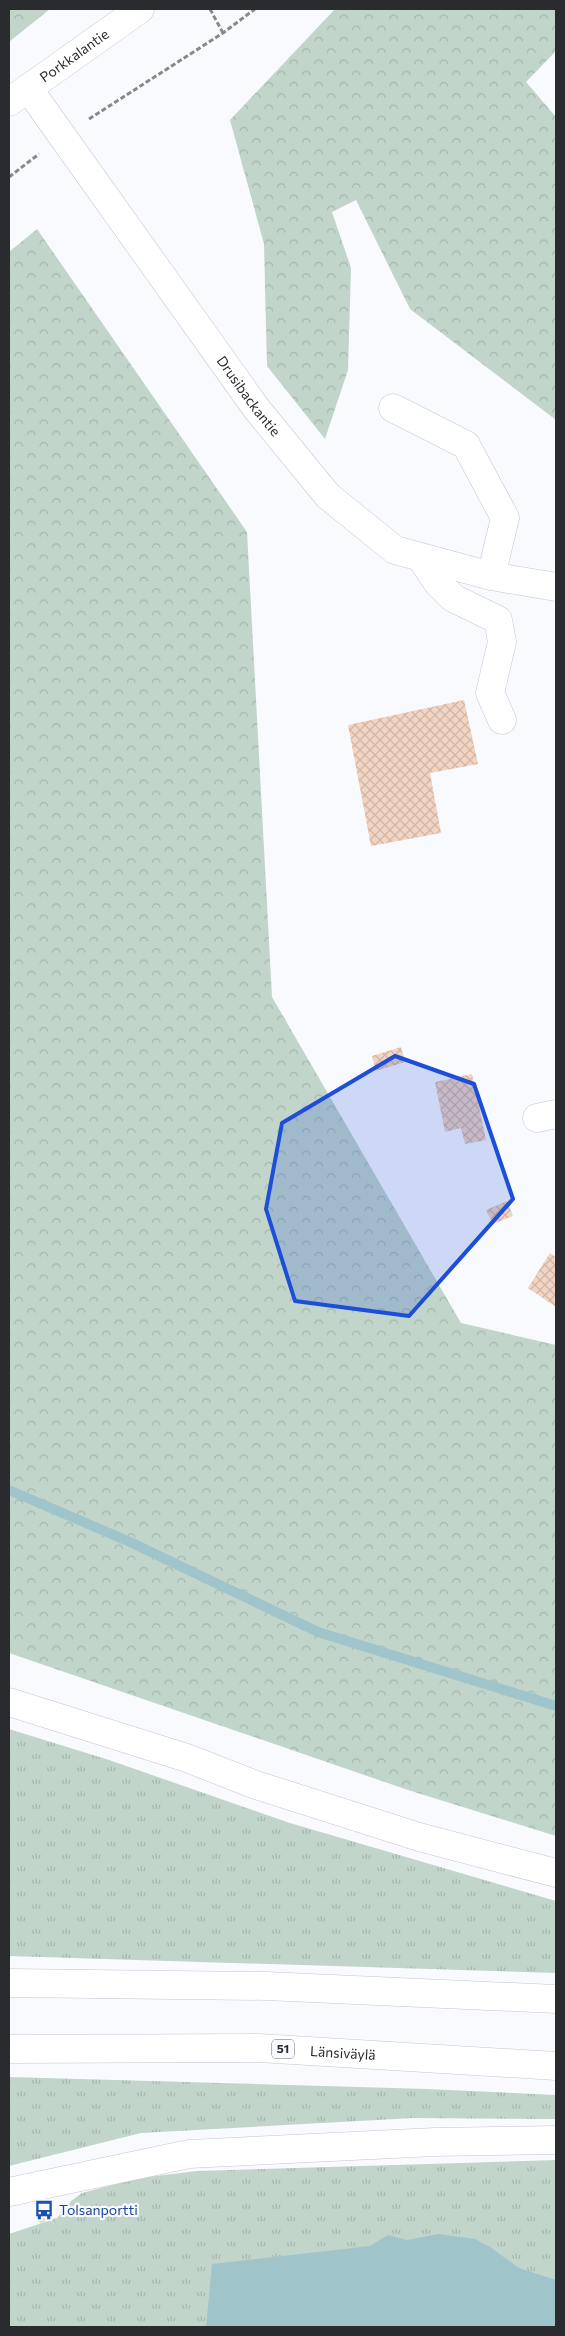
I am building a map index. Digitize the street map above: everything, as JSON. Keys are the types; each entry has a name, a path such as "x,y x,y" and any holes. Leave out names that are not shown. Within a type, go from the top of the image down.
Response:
{"main road":[{"name":"Porkkalantie","path":"18,95 140,9"},
{"name":"Drusibackantie","path":"18,95 62,136 256,408 328,496 395,550 491,576 556,587"},
{"path":"393,408 466,445 505,518 491,576"},
{"path":"421,558 437,582 453,598 498,620 502,642 490,693 502,720"},
{"path":"9,1702 187,1758 256,1785 419,1837 556,1873"},
{"path":"9,1983 266,1986 556,1999"},
{"name":"Länsiväylä","path":"9,2049 259,2048 556,2066"},
{"path":"9,2192 189,2154 435,2142 556,2140"}],"path":[{"path":"210,9 223,33"},
{"path":"9,177 62,136 223,33 255,9"}],"highlighted area":[{"path":"395,1056 474,1084 513,1199 409,1316 295,1301 266,1209 282,1123"}],"green space":[{"path":"9,9 50,9 9,42"},
{"path":"335,9 556,9 556,51 526,82 556,117 556,420 410,309 356,200 332,212 351,268 348,370 325,439 267,366 264,244 230,120"},
{"path":"37,229 247,532 272,997 461,1323 556,1345 556,1836 408,1790 9,1653 9,252"},
{"path":"9,1729 109,1760 290,1823 556,1901 556,1973 9,1956"},
{"path":"9,2077 427,2089 556,2095 556,2119 413,2118 141,2133 9,2166"},
{"path":"556,2160 556,2327 9,2327 9,2234 57,2218 71,2201 82,2193 139,2178 197,2171"}],"water":[{"path":"438,2234 475,2239 490,2247 519,2268 556,2280 556,2327 206,2327 212,2264 370,2246 388,2235 407,2240"}],"building":[{"path":"464,700 478,764 430,773 441,833 371,846 348,725"},
{"path":"401,1047 405,1062 376,1071 372,1056"},
{"path":"472,1074 486,1140 465,1144 461,1128 445,1132 435,1082"},
{"path":"507,1201 513,1216 493,1224 486,1210"},
{"path":"550,1253 556,1257 556,1307 528,1288"},
{"path":"51,2213 52,2219 40,2223 38,2217"}],"waterway":[{"path":"9,1490 130,1542 318,1632 556,1706"}],"place":[{"name":"Tolsanportti","path":"44,2210"}]}
